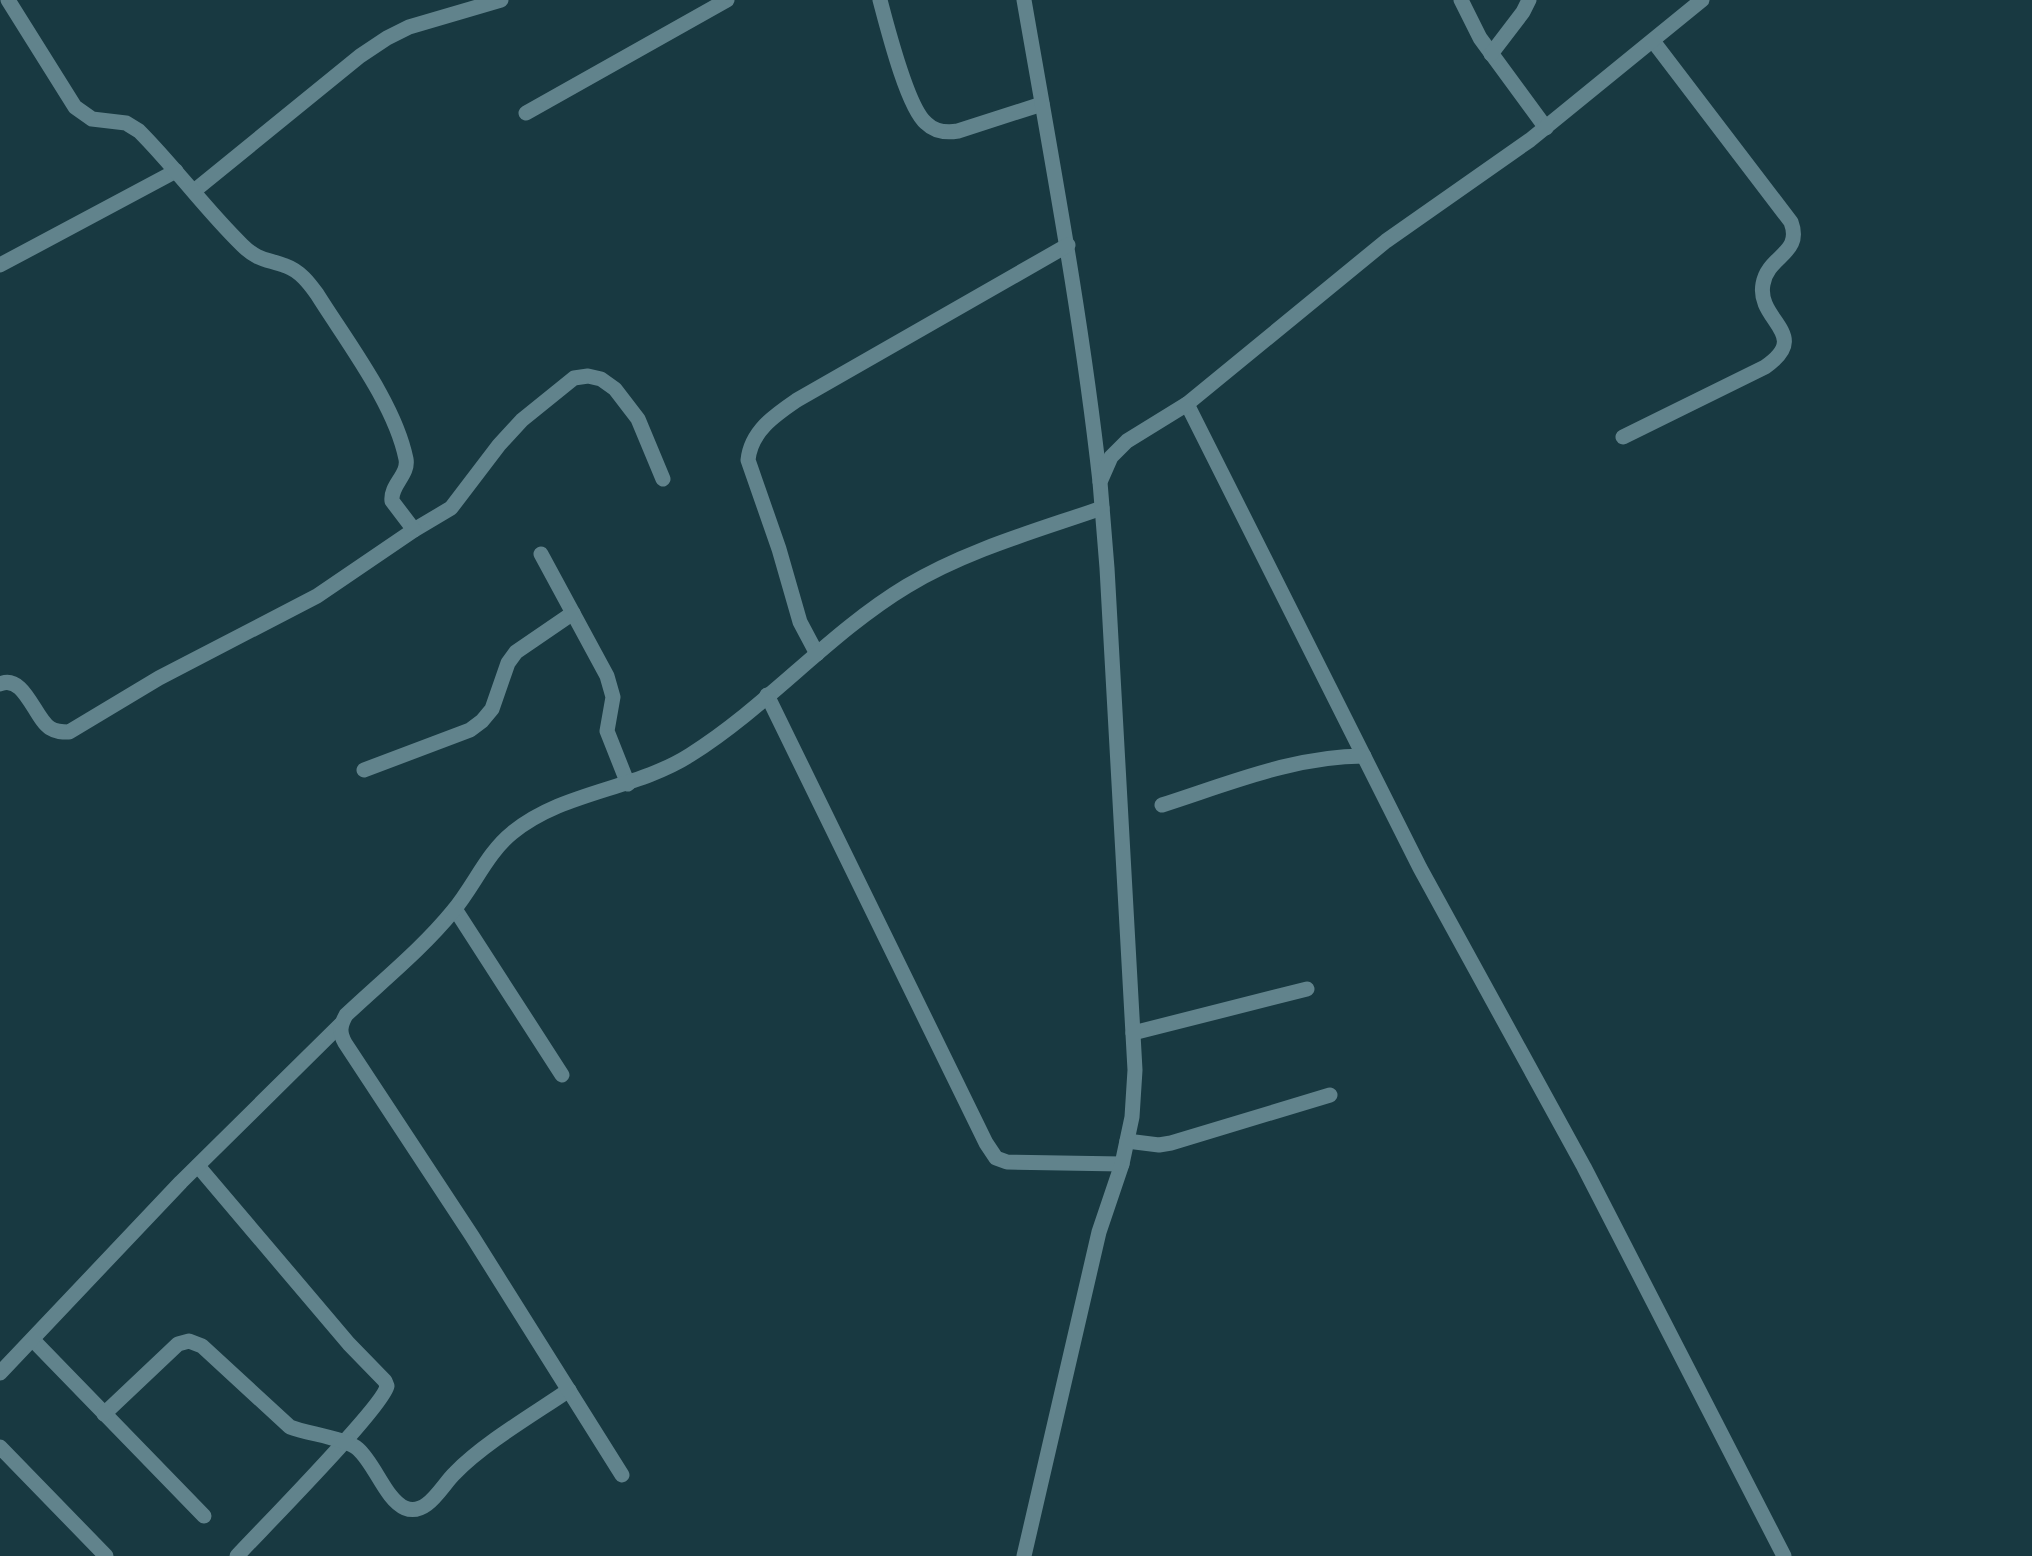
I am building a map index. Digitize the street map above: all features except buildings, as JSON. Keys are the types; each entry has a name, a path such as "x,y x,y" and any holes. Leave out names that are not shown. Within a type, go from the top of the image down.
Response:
{"street":[{"path":"8,0 75,107 92,118 126,123 132,127 151,143 242,246 268,262 286,265 306,279 391,416 407,461 403,474 394,488 392,501 414,530"},
{"path":"194,191 360,56 387,38 410,27 501,0"},
{"path":"526,113 727,0"},
{"path":"896,0 881,4 905,82 916,110 924,122 934,129 947,133 1042,104"},
{"path":"1024,0 1068,245 1089,380 1100,482 1135,1070 1132,1117 1122,1164 1099,1232 1024,1556"},
{"path":"1461,0 1470,22 1546,128"},
{"path":"1492,54 1523,12 1529,0"},
{"path":"1100,482 1112,457 1126,441 1187,404 1386,241 1546,128 1702,0"},
{"path":"1623,437 1765,367 1777,359 1785,349 1785,340 1763,297 1763,284 1769,270 1792,246 1796,234 1792,222 1653,41"},
{"path":"0,265 176,171"},
{"path":"817,654 800,622 779,548 748,460 749,450 757,434 773,416 797,400 1068,245"},
{"path":"0,684 4,682 13,684 22,690 48,728 58,732 69,732 160,678 317,596 414,530 451,508 499,445 522,420 574,378 588,376 615,389 638,419 663,479"},
{"path":"1187,404 1420,868 1589,1176 1784,1556"},
{"path":"0,1373 198,1166 341,1024 346,1015 436,931 455,909 494,852 511,833 557,806 647,778 692,754 876,607 908,585 949,564 1000,543 1102,508"},
{"path":"541,554 611,689 613,696 607,731 628,784"},
{"path":"364,770 470,730 482,721 492,709 505,670 516,652 573,613"},
{"path":"767,695 982,1135 996,1158 1007,1162 1122,1164"},
{"path":"1162,805 1306,760 1337,756 1364,756"},
{"path":"455,909 562,1074"},
{"path":"1133,1033 1307,989"},
{"path":"341,1024 340,1034 622,1475"},
{"path":"1127,1141 1159,1145 1171,1143 1330,1095"},
{"path":"198,1166 349,1344 385,1381 387,1386 383,1396 344,1441 236,1556"},
{"path":"32,1340 204,1516"},
{"path":"104,1414 178,1344 189,1341 202,1346 290,1426 305,1433 344,1441 357,1448 370,1462 396,1502 407,1509 418,1508 430,1502 455,1472 481,1451 569,1390"},
{"path":"0,1447 106,1556"}]}
